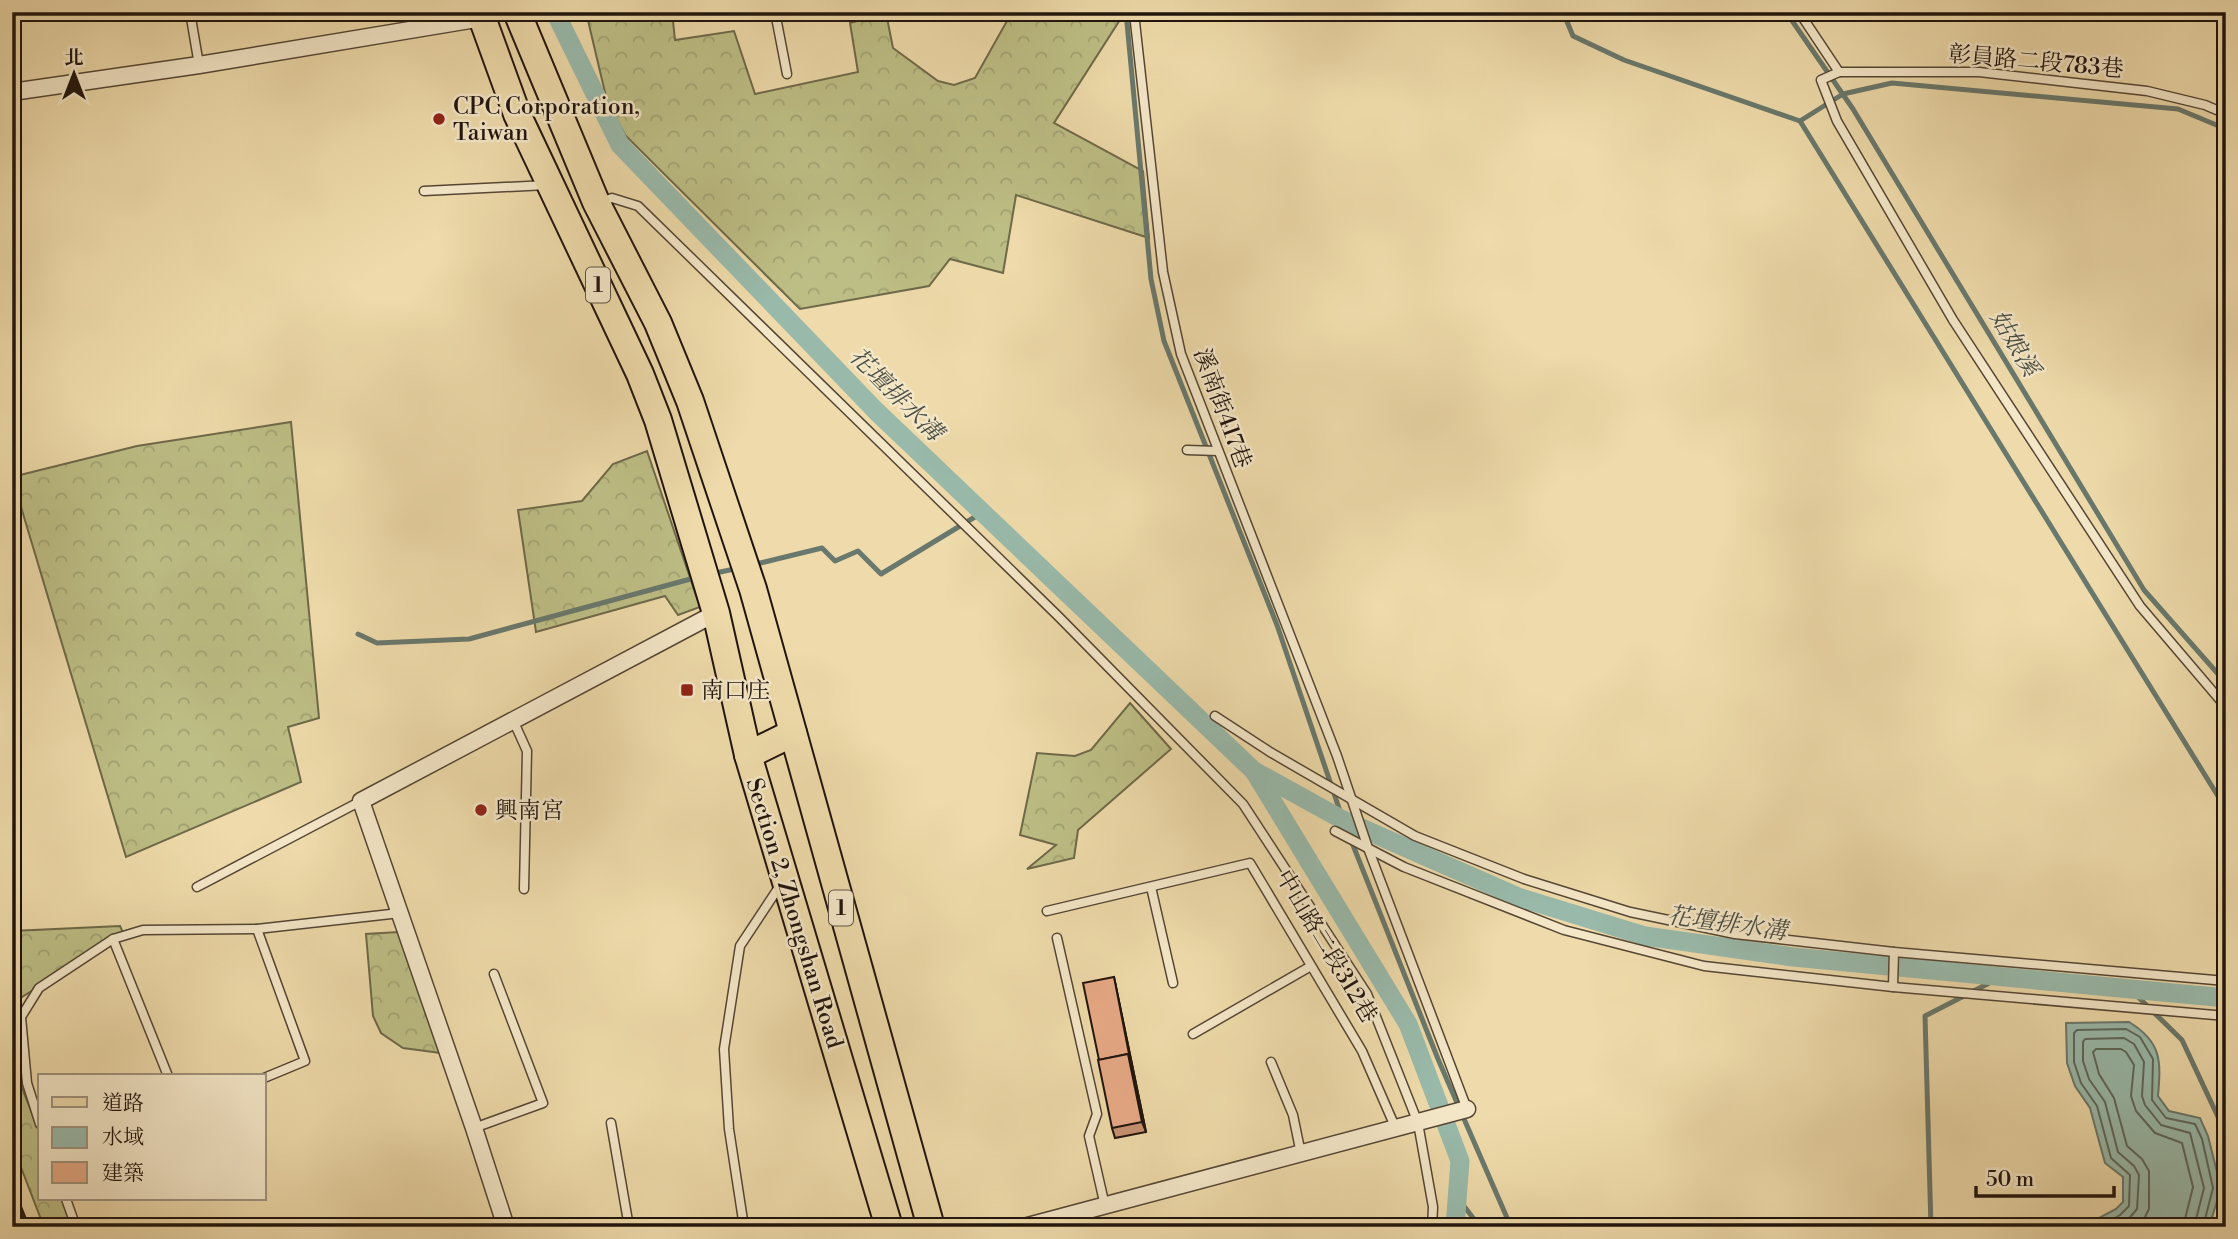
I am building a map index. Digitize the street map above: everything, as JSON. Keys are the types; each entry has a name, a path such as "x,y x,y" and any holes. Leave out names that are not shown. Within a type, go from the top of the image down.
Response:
{"main road":[{"name":"1","path":"517,12 596,202"},
{"name":"1","path":"481,15 517,114 658,420 713,605"},
{"name":"Section 2, Zhongshan Road","path":"596,202 658,323 690,401 742,554 931,1227"},
{"name":"Section 2, Zhongshan Road","path":"713,605 748,755 889,1227"},
{"path":"748,755 793,733"}],"street":[{"path":"12,92 199,65 481,15"},
{"path":"506,1227 361,801 513,719 713,605"},
{"path":"1024,1227 1467,1109"}],"lane":[{"path":"190,12 199,65"},
{"path":"775,12 787,74"},
{"name":"溪南街417巷","path":"1139,12 1135,22 1163,272 1181,354 1337,756 1368,848 1467,1109"},
{"path":"1799,12 1839,72 1821,80 1837,121 1953,320 2140,606 2226,707"},
{"name":"彰員路二段783巷","path":"1839,72 1979,72 2147,91 2205,105 2226,114"},
{"path":"424,191 551,185"},
{"path":"596,202 612,198 638,206 1058,616 1242,804 1367,994 1418,1123 1433,1207 1432,1227"},
{"path":"1187,450 1218,451"},
{"path":"1215,716 1351,800 1427,841 1524,879 1630,912 1735,934 1894,952 2226,981"},
{"path":"513,719 527,751 524,889"},
{"path":"197,887 361,801"},
{"path":"1335,831 1404,867 1552,925 1704,966 1893,988 2226,1016"},
{"name":"中山路二段312巷","path":"1048,911 1250,863 1362,1051 1396,1129"},
{"path":"744,1227 729,1129 724,1049 740,946 784,878"},
{"path":"1151,887 1173,983"},
{"path":"38,1118 27,1083 21,1017 39,988 113,939 143,930 257,929 400,914"},
{"path":"257,929 304,1061 266,1077"},
{"path":"1057,938 1097,1114 1089,1136 1105,1206"},
{"path":"113,939 167,1074"},
{"path":"1893,988 1894,952"},
{"path":"1193,1034 1311,966"},
{"path":"474,1128 544,1103 494,974"},
{"path":"1271,1062 1293,1115 1301,1154"},
{"path":"611,1123 629,1227"},
{"path":"66,1200 76,1227"}],"green space":[{"path":"586,12 672,12 675,40 734,31 755,94 858,72 850,23 886,13 893,48 938,81 954,85 975,78 1012,12 1125,12 1054,123 1143,171 1149,238 1016,195 1003,273 950,259 929,286 800,309 625,135 607,101"},
{"path":"291,422 319,718 288,727 301,782 126,857 12,477 137,446"},
{"path":"647,451 700,607 678,615 665,596 536,632 518,510 582,501 613,464"},
{"path":"1130,703 1171,749 1078,830 1074,858 1027,869 1056,845 1020,835 1037,753 1075,756 1091,750"},
{"path":"120,926 124,935 22,997 12,1011 12,931"},
{"path":"398,932 441,1053 403,1048 381,1033 373,1016 366,934"},
{"path":"12,1062 38,1129 38,1200 65,1200 76,1227 44,1227 12,1144"}],"water":[{"path":"2129,1022 2148,1037 2157,1053 2158,1096 2169,1111 2200,1118 2208,1136 2221,1188 2209,1227 2093,1227 2093,1221 2116,1209 2123,1202 2123,1177 2105,1163 2090,1108 2075,1086 2067,1063 2066,1023"}],"building":[{"path":"1114,977 1130,1059 1128,1054 1099,1060 1083,983"},
{"path":"1128,1054 1142,1122 1112,1128 1098,1060"}],"waterway":[{"name":"花壇排水溝","path":"555,12 620,145 876,411 1254,771 1408,1024 1460,1161 1455,1227"},
{"path":"1126,12 1151,279 1164,341 1277,625 1343,820 1438,1059 1511,1227"},
{"path":"1563,12 1573,36 1624,60 1800,121 2226,809"},
{"name":"姑娘溪","path":"1786,12 1853,109 2144,590 2226,683"},
{"path":"1800,121 1843,94 1892,83 2178,109 2226,129"},
{"path":"752,565 822,548 835,561 858,551 881,574 983,512"},
{"path":"711,574 739,568"},
{"path":"358,634 377,643 469,639 698,577"},
{"name":"花壇排水溝","path":"1256,772 1343,820 1518,897 1645,936 1793,957 2226,998"},
{"path":"1931,1227 1925,1016 2001,977"},
{"path":"2131,990 2182,1040 2226,1134"},
{"path":"1457,1197 1480,1227"}],"railway":[{"path":"12,1192 26,1227"}],"place":[{"name":"CPC Corporation, Taiwan","path":"439,119"},
{"name":"南口庄","path":"687,690"},
{"name":"興南宮","path":"481,810"}]}
